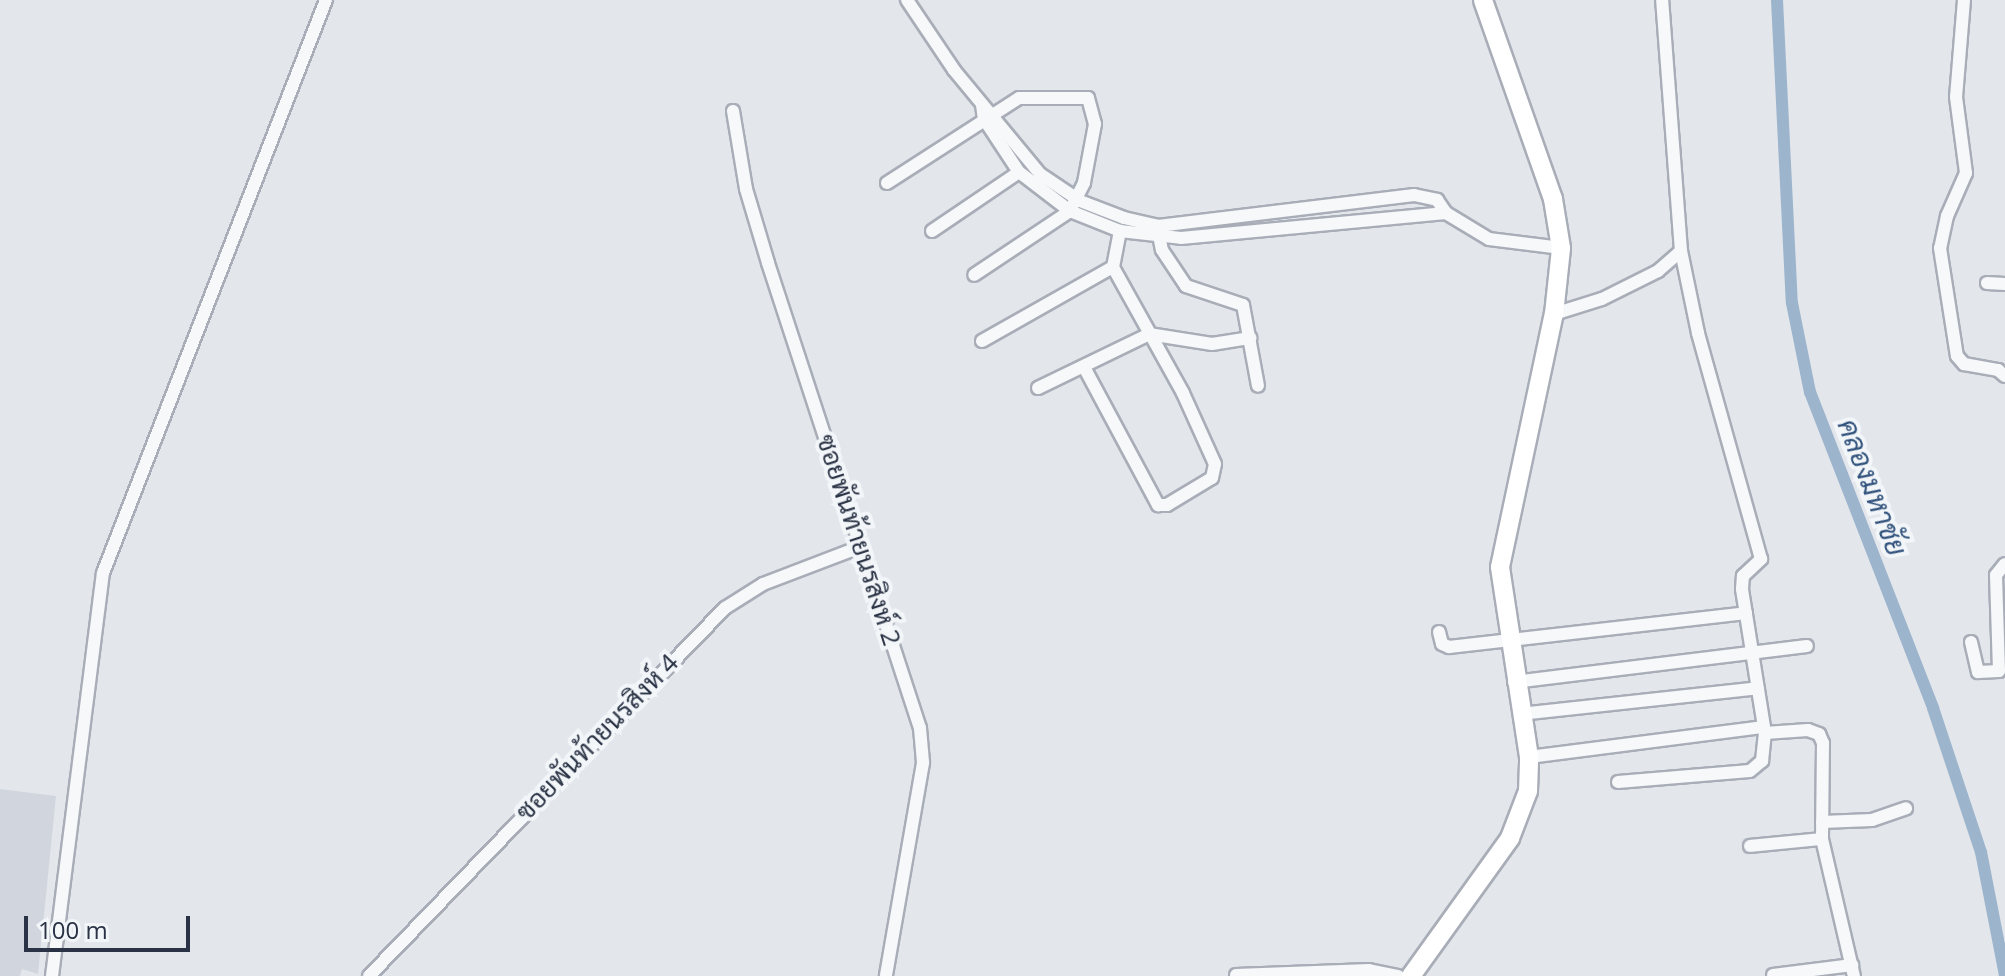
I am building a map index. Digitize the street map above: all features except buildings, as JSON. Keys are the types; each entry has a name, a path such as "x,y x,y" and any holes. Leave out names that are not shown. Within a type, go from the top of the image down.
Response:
{"street":[{"path":"52,976 103,573 326,0"},
{"path":"907,0 982,105 1019,172 1070,211 1120,231 1158,232 1446,213"},
{"path":"1411,976 1510,838 1528,791 1529,757 1500,584 1502,549 1554,314 1561,248 1553,199 1483,0"},
{"path":"1618,782 1750,771 1762,761 1764,730 1743,576 1761,559 1698,333 1681,251 1662,0"},
{"path":"1964,0 1956,97 1966,173 1947,216 1940,248 1957,356 1964,364 1998,370 2005,376"},
{"path":"887,183 1019,98 1088,98 1095,124 1070,211 974,275"},
{"name":"ซอยพันท้ายนรสิงห์ 2","path":"733,111 746,189 923,745 886,976"},
{"path":"988,116 1030,164 1076,198 1158,232 1414,195 1437,200 1446,213 1505,244 1561,248"},
{"path":"932,231 1019,172"},
{"path":"1084,367 1158,505 1167,505 1212,478 1215,464 1113,267 1120,231"},
{"path":"1158,232 1186,286 1243,305 1258,386"},
{"path":"1554,314 1602,299 1658,271 1681,251"},
{"path":"982,341 1113,267"},
{"path":"1987,283 2005,284"},
{"path":"1038,388 1149,334 1212,344 1251,338"},
{"name":"ซอยพันท้ายนรสิงห์ 4","path":"369,976 725,608 763,584 860,547"},
{"path":"1971,642 1978,672 1999,671 2002,611 1996,575 2005,564"},
{"path":"1439,632 1449,647 1746,613"},
{"path":"1514,682 1807,646"},
{"path":"1520,714 1758,688"},
{"path":"1529,757 1764,730 1819,734 1822,839 1853,970 1773,975"},
{"path":"1822,822 1872,820 1906,808"},
{"path":"1750,846 1822,839"},
{"path":"1236,975 1369,970 1398,976"}],"shaded area":[{"path":"0,789 56,796 38,974 22,969 20,976 0,976"}],"waterway":[{"name":"คลองมหาชัย","path":"1777,0 1792,303 1810,392 1933,708 1981,852 2005,976"}]}
